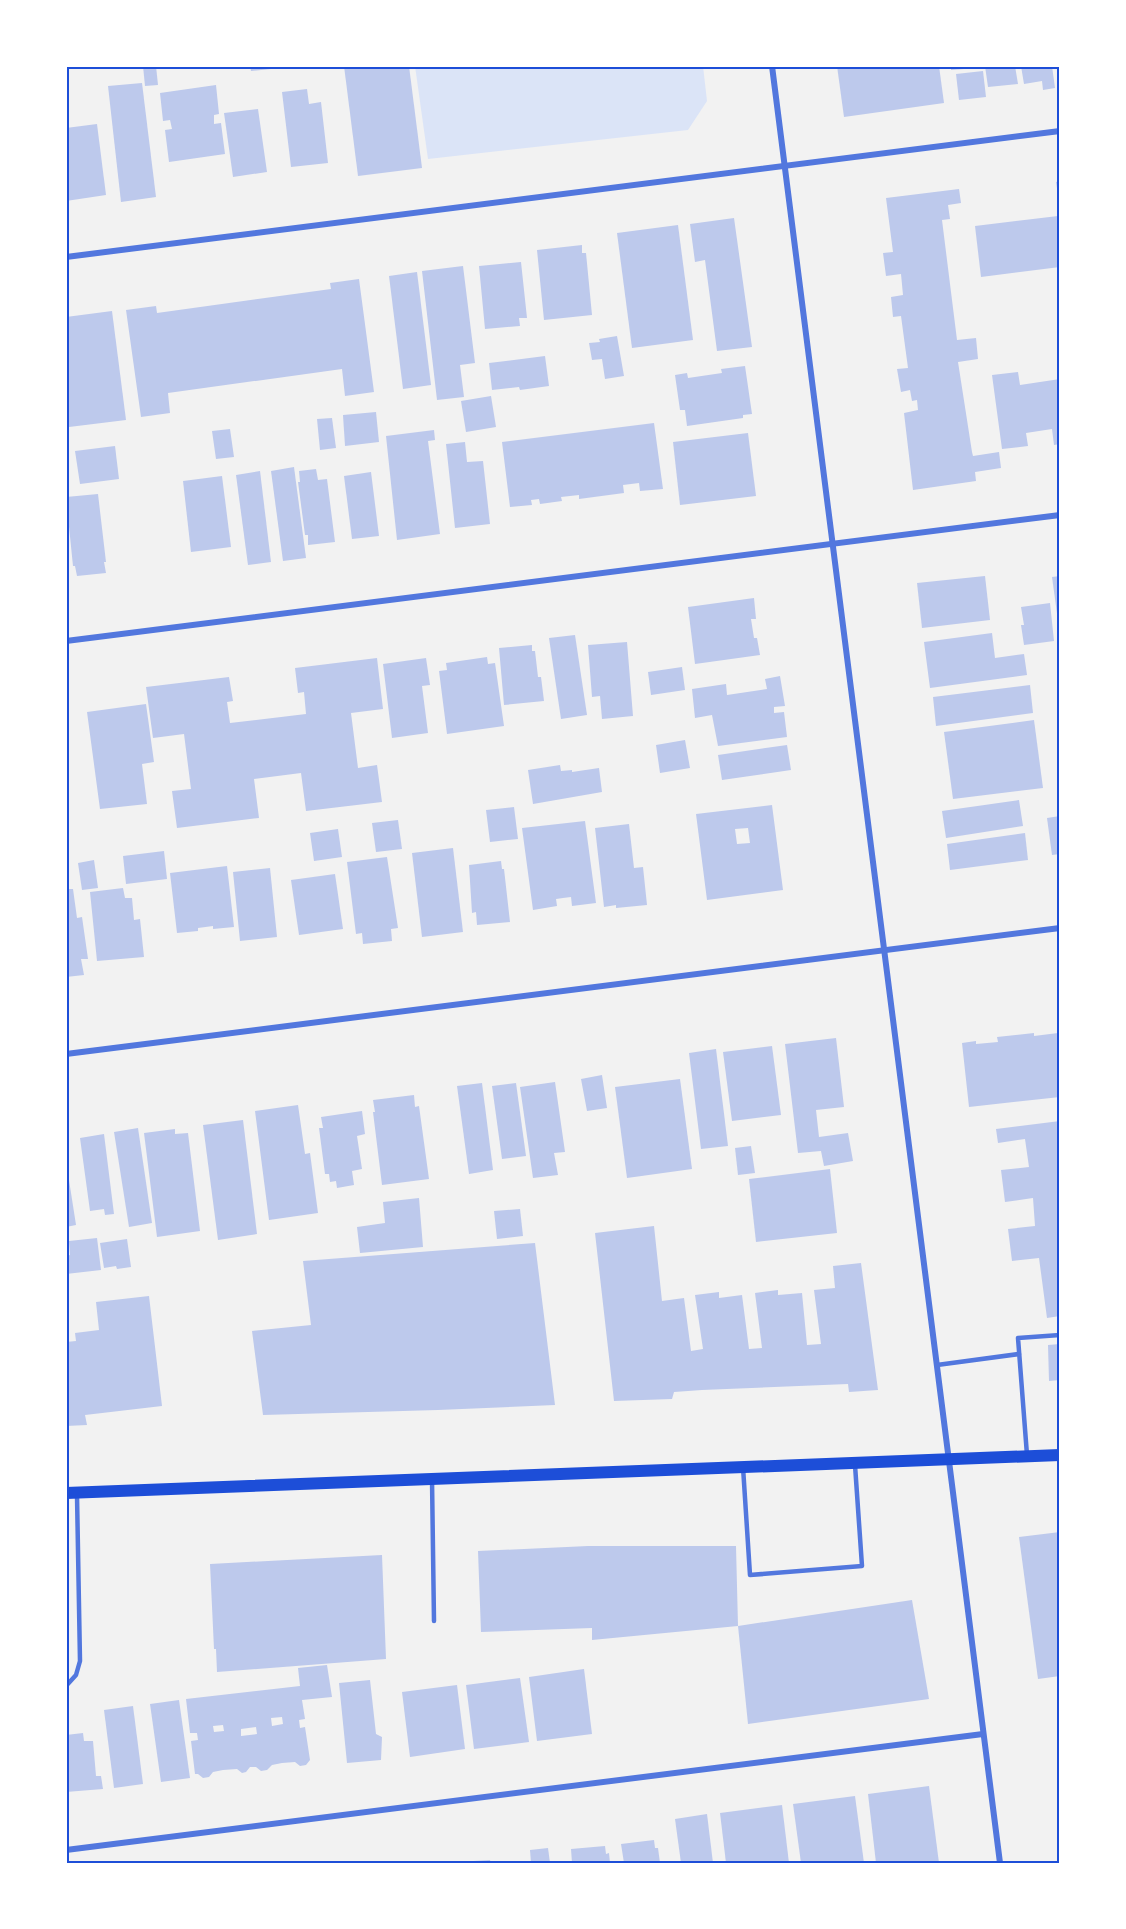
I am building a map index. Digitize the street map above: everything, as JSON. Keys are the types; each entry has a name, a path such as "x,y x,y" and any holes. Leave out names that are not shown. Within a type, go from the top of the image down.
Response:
{"main road":[{"path":"71,1493 1060,1455"}],"street":[{"path":"772,66 1000,1863"},
{"path":"66,257 1060,131"},
{"path":"66,641 1060,515"},
{"path":"66,1054 1060,928"},
{"path":"66,1850 983,1734"}],"lane":[{"path":"1027,1456 1018,1338 1060,1335"},
{"path":"936,1365 1019,1354"},
{"path":"743,1467 750,1575 862,1566 855,1463"},
{"path":"432,1479 434,1621"},
{"path":"66,1686 76,1675 80,1661 71,1493"}],"shaded area":[{"path":"415,66 703,66 707,101 688,130 428,159"}],"building":[{"path":"143,66 156,66 158,85 145,86"},
{"path":"250,66 271,66 271,69 251,71"},
{"path":"344,66 409,66 422,168 358,176"},
{"path":"837,66 939,66 944,103 844,117"},
{"path":"951,66 977,66 977,68 951,70"},
{"path":"985,66 1015,66 1018,84 988,87"},
{"path":"1021,66 1052,66 1055,88 1043,90 1042,81 1024,84"},
{"path":"983,71 986,97 959,100 956,74"},
{"path":"142,83 156,197 121,202 108,86"},
{"path":"216,85 219,114 214,115 214,124 221,123 225,154 169,162 165,130 172,129 170,120 163,121 160,93"},
{"path":"307,89 309,104 321,102 328,163 291,167 282,92"},
{"path":"258,109 267,172 233,177 224,113"},
{"path":"97,124 106,195 66,201 66,128"},
{"path":"1060,181 1060,201 1059,201 1056,182"},
{"path":"959,189 961,203 948,205 950,219 942,220 957,340 976,338 978,359 958,362 973,456 999,452 1001,468 975,472 976,481 913,490 904,413 918,410 917,400 912,401 910,390 901,392 897,369 908,368 901,316 893,317 891,297 903,295 901,274 886,276 883,253 893,252 886,198"},
{"path":"1058,216 1060,267 981,277 975,226"},
{"path":"734,218 752,347 717,351 705,260 695,262 690,224"},
{"path":"678,225 693,340 632,348 617,233"},
{"path":"582,245 582,253 586,253 592,315 544,320 537,250"},
{"path":"521,262 527,318 519,318 520,326 485,329 479,266"},
{"path":"463,266 475,363 460,365 464,397 437,400 422,271"},
{"path":"417,272 431,385 403,389 389,276"},
{"path":"359,279 374,392 345,396 342,369 168,393 170,413 141,417 126,310 156,306 157,313 331,289 330,283"},
{"path":"112,311 126,420 69,427 66,400 66,317"},
{"path":"617,336 624,376 605,379 602,359 592,360 589,343"},
{"path":"545,356 549,386 520,390 519,387 492,390 489,363"},
{"path":"745,366 752,414 743,415 743,418 687,426 685,410 680,410 675,375 687,373 688,378 722,373 721,369"},
{"path":"1018,372 1020,385 1060,379 1060,444 1054,445 1052,429 1026,433 1028,446 1002,449 992,375"},
{"path":"491,396 496,427 466,432 461,401"},
{"path":"376,412 379,442 345,446 343,415"},
{"path":"332,418 336,448 320,450 317,419"},
{"path":"654,423 663,489 640,491 639,483 623,485 624,493 579,499 579,495 561,497 562,501 540,504 539,499 531,500 532,505 510,507 502,442"},
{"path":"230,429 234,457 216,459 212,431"},
{"path":"434,430 435,440 428,441 440,534 397,540 386,436"},
{"path":"748,433 756,496 680,505 673,442"},
{"path":"465,442 467,462 483,461 490,524 455,528 446,444"},
{"path":"115,446 119,479 80,484 75,451"},
{"path":"294,467 306,558 283,561 271,471"},
{"path":"316,469 318,480 327,479 335,542 308,545 298,482 300,482 299,471"},
{"path":"260,471 271,562 248,565 236,475"},
{"path":"371,472 379,536 352,539 344,476"},
{"path":"222,476 231,547 191,552 183,481"},
{"path":"98,494 106,573 77,576 75,566 73,566 66,497"},
{"path":"985,576 990,620 922,628 917,583"},
{"path":"1060,576 1060,627 1059,628 1052,577"},
{"path":"754,598 756,619 751,619 760,655 695,664 688,607"},
{"path":"1050,603 1054,641 1024,645 1021,607"},
{"path":"992,633 995,658 1024,654 1027,675 930,688 924,642"},
{"path":"575,635 587,715 561,719 549,638"},
{"path":"627,642 633,716 602,719 600,696 592,697 588,645"},
{"path":"532,645 532,651 535,651 538,677 541,677 544,701 504,705 499,648"},
{"path":"487,657 488,664 495,663 504,726 447,734 439,671 447,670 446,663"},
{"path":"377,658 383,709 351,713 358,768 377,765 382,802 306,811 301,773 254,779 259,818 177,828 172,791 191,789 184,734 153,738 146,687 229,677 233,701 227,702 230,723 306,714 304,692 298,693 295,668"},
{"path":"426,658 430,685 422,686 428,733 392,738 383,664"},
{"path":"682,667 685,690 651,695 648,672"},
{"path":"780,676 785,706 774,707 774,713 784,712 787,737 718,746 712,715 695,718 692,689 726,684 727,695 767,689 765,679"},
{"path":"1030,685 1033,713 936,726 933,697"},
{"path":"146,704 154,762 142,764 147,804 100,809 87,712"},
{"path":"1034,720 1043,788 953,799 944,732"},
{"path":"685,740 690,768 660,773 656,745"},
{"path":"787,745 791,770 722,780 718,755"},
{"path":"560,765 561,771 572,770 572,772 599,768 602,792 533,804 528,770"},
{"path":"1019,800 1023,826 946,838 942,811"},
{"path":"772,805 783,890 707,900 696,814","holes":["748,828 750,843 737,844 735,829"]},
{"path":"514,807 518,839 490,842 486,810"},
{"path":"1060,816 1060,854 1052,855 1047,818"},
{"path":"398,820 402,849 376,852 372,823"},
{"path":"585,821 596,903 572,906 571,897 556,899 557,906 533,910 522,828"},
{"path":"629,824 634,868 643,867 647,905 604,907 595,828"},
{"path":"338,829 342,857 314,861 310,833"},
{"path":"1025,833 1028,860 950,870 947,844"},
{"path":"453,848 463,932 422,937 412,853"},
{"path":"164,851 167,879 126,884 123,856"},
{"path":"387,857 398,928 391,929 392,941 363,944 362,933 356,934 347,862"},
{"path":"94,860 98,888 82,890 78,863"},
{"path":"501,861 502,869 504,869 510,922 477,925 476,912 472,913 469,865"},
{"path":"227,866 234,927 213,929 213,926 198,928 198,931 177,933 170,873"},
{"path":"270,868 277,937 240,941 233,872"},
{"path":"335,874 343,929 299,935 291,880"},
{"path":"123,888 125,898 132,898 134,920 140,919 144,957 97,961 90,892"},
{"path":"66,889 73,889 77,918 82,917 88,959 81,959 84,975 66,977"},
{"path":"1060,1030 1060,1097 969,1107 962,1043 998,1042 997,1037 1034,1033 1034,1036 1058,1033"},
{"path":"836,1038 844,1107 816,1110 819,1137 848,1133 853,1161 824,1166 821,1151 798,1153 785,1044"},
{"path":"772,1046 781,1115 732,1121 723,1052"},
{"path":"716,1049 728,1146 701,1149 689,1053"},
{"path":"602,1075 607,1108 587,1111 581,1079"},
{"path":"680,1079 692,1169 627,1178 615,1087"},
{"path":"555,1082 565,1152 554,1153 558,1175 533,1178 520,1087"},
{"path":"482,1083 493,1170 469,1174 457,1086"},
{"path":"516,1083 526,1156 502,1159 492,1086"},
{"path":"414,1095 415,1107 419,1106 429,1179 382,1185 373,1100"},
{"path":"298,1105 305,1154 310,1153 318,1213 269,1220 255,1111"},
{"path":"362,1111 365,1134 357,1136 362,1169 352,1171 354,1185 337,1188 336,1181 330,1182 329,1174 325,1174 319,1128 323,1128 321,1117"},
{"path":"243,1120 257,1234 218,1240 203,1125"},
{"path":"1060,1121 1060,1316 1047,1318 1039,1258 1012,1261 1008,1229 1035,1226 1033,1198 1005,1202 1001,1170 1029,1167 1025,1139 998,1143 996,1129"},
{"path":"138,1128 152,1223 129,1227 114,1132"},
{"path":"175,1129 175,1134 188,1133 200,1231 157,1237 144,1133"},
{"path":"104,1134 114,1214 105,1215 104,1209 90,1211 80,1138"},
{"path":"751,1146 755,1173 738,1175 735,1148"},
{"path":"66,1161 76,1225 66,1227"},
{"path":"830,1169 837,1233 756,1242 749,1179"},
{"path":"419,1198 423,1247 360,1253 357,1227 385,1223 383,1202"},
{"path":"520,1209 523,1236 497,1239 494,1211"},
{"path":"654,1226 662,1301 684,1298 691,1351 703,1349 695,1295 719,1292 719,1298 742,1295 749,1349 762,1348 755,1293 778,1290 778,1295 802,1293 807,1345 821,1344 814,1290 835,1288 833,1266 861,1263 878,1390 849,1392 848,1384 702,1390 674,1392 672,1399 614,1401 595,1233"},
{"path":"97,1238 101,1270 66,1274 66,1256 70,1255 69,1241"},
{"path":"127,1239 131,1267 104,1268 100,1243"},
{"path":"535,1243 555,1405 263,1415 252,1331 311,1325 303,1261"},
{"path":"149,1296 162,1406 85,1415 87,1425 66,1426 66,1342 76,1341 75,1333 99,1330 96,1302"},
{"path":"1060,1344 1060,1380 1049,1381 1048,1345"},
{"path":"1060,1532 1060,1676 1038,1679 1019,1537"},
{"path":"588,1546 736,1546 738,1626 592,1640 592,1628 481,1632 478,1551"},
{"path":"382,1555 386,1659 217,1672 210,1564"},
{"path":"912,1600 929,1699 748,1724 738,1626"},
{"path":"327,1665 332,1697 302,1700 305,1719 299,1720 300,1728 305,1727 310,1760 306,1765 300,1766 295,1762 282,1763 261,1771 256,1767 250,1767 242,1773 237,1769 223,1770 213,1772 209,1777 203,1778 195,1774 191,1741 198,1740 197,1733 190,1733 186,1699 300,1686 298,1668","holes":["282,1717 283,1724 272,1726 271,1718","223,1725 224,1731 214,1732 213,1726","256,1727 257,1734 241,1736 241,1729"]},
{"path":"584,1669 592,1734 537,1741 529,1677"},
{"path":"520,1678 529,1742 474,1749 466,1685"},
{"path":"370,1680 376,1734 382,1737 381,1760 347,1763 339,1683"},
{"path":"457,1685 465,1749 410,1757 402,1692"},
{"path":"179,1700 190,1778 161,1782 150,1704"},
{"path":"133,1706 143,1784 114,1788 104,1710"},
{"path":"83,1733 84,1741 93,1741 96,1776 101,1776 103,1789 66,1792 66,1735"},
{"path":"929,1786 939,1863 876,1863 868,1794"},
{"path":"855,1796 864,1863 801,1863 793,1804"},
{"path":"782,1805 789,1863 726,1863 720,1813"},
{"path":"707,1814 713,1863 681,1863 675,1819"},
{"path":"654,1840 655,1848 658,1848 660,1863 624,1863 621,1844"},
{"path":"605,1846 606,1854 609,1853 610,1863 572,1863 571,1849"},
{"path":"548,1848 550,1863 531,1863 530,1850"},
{"path":"490,1860 491,1863 473,1863 473,1861"}]}
